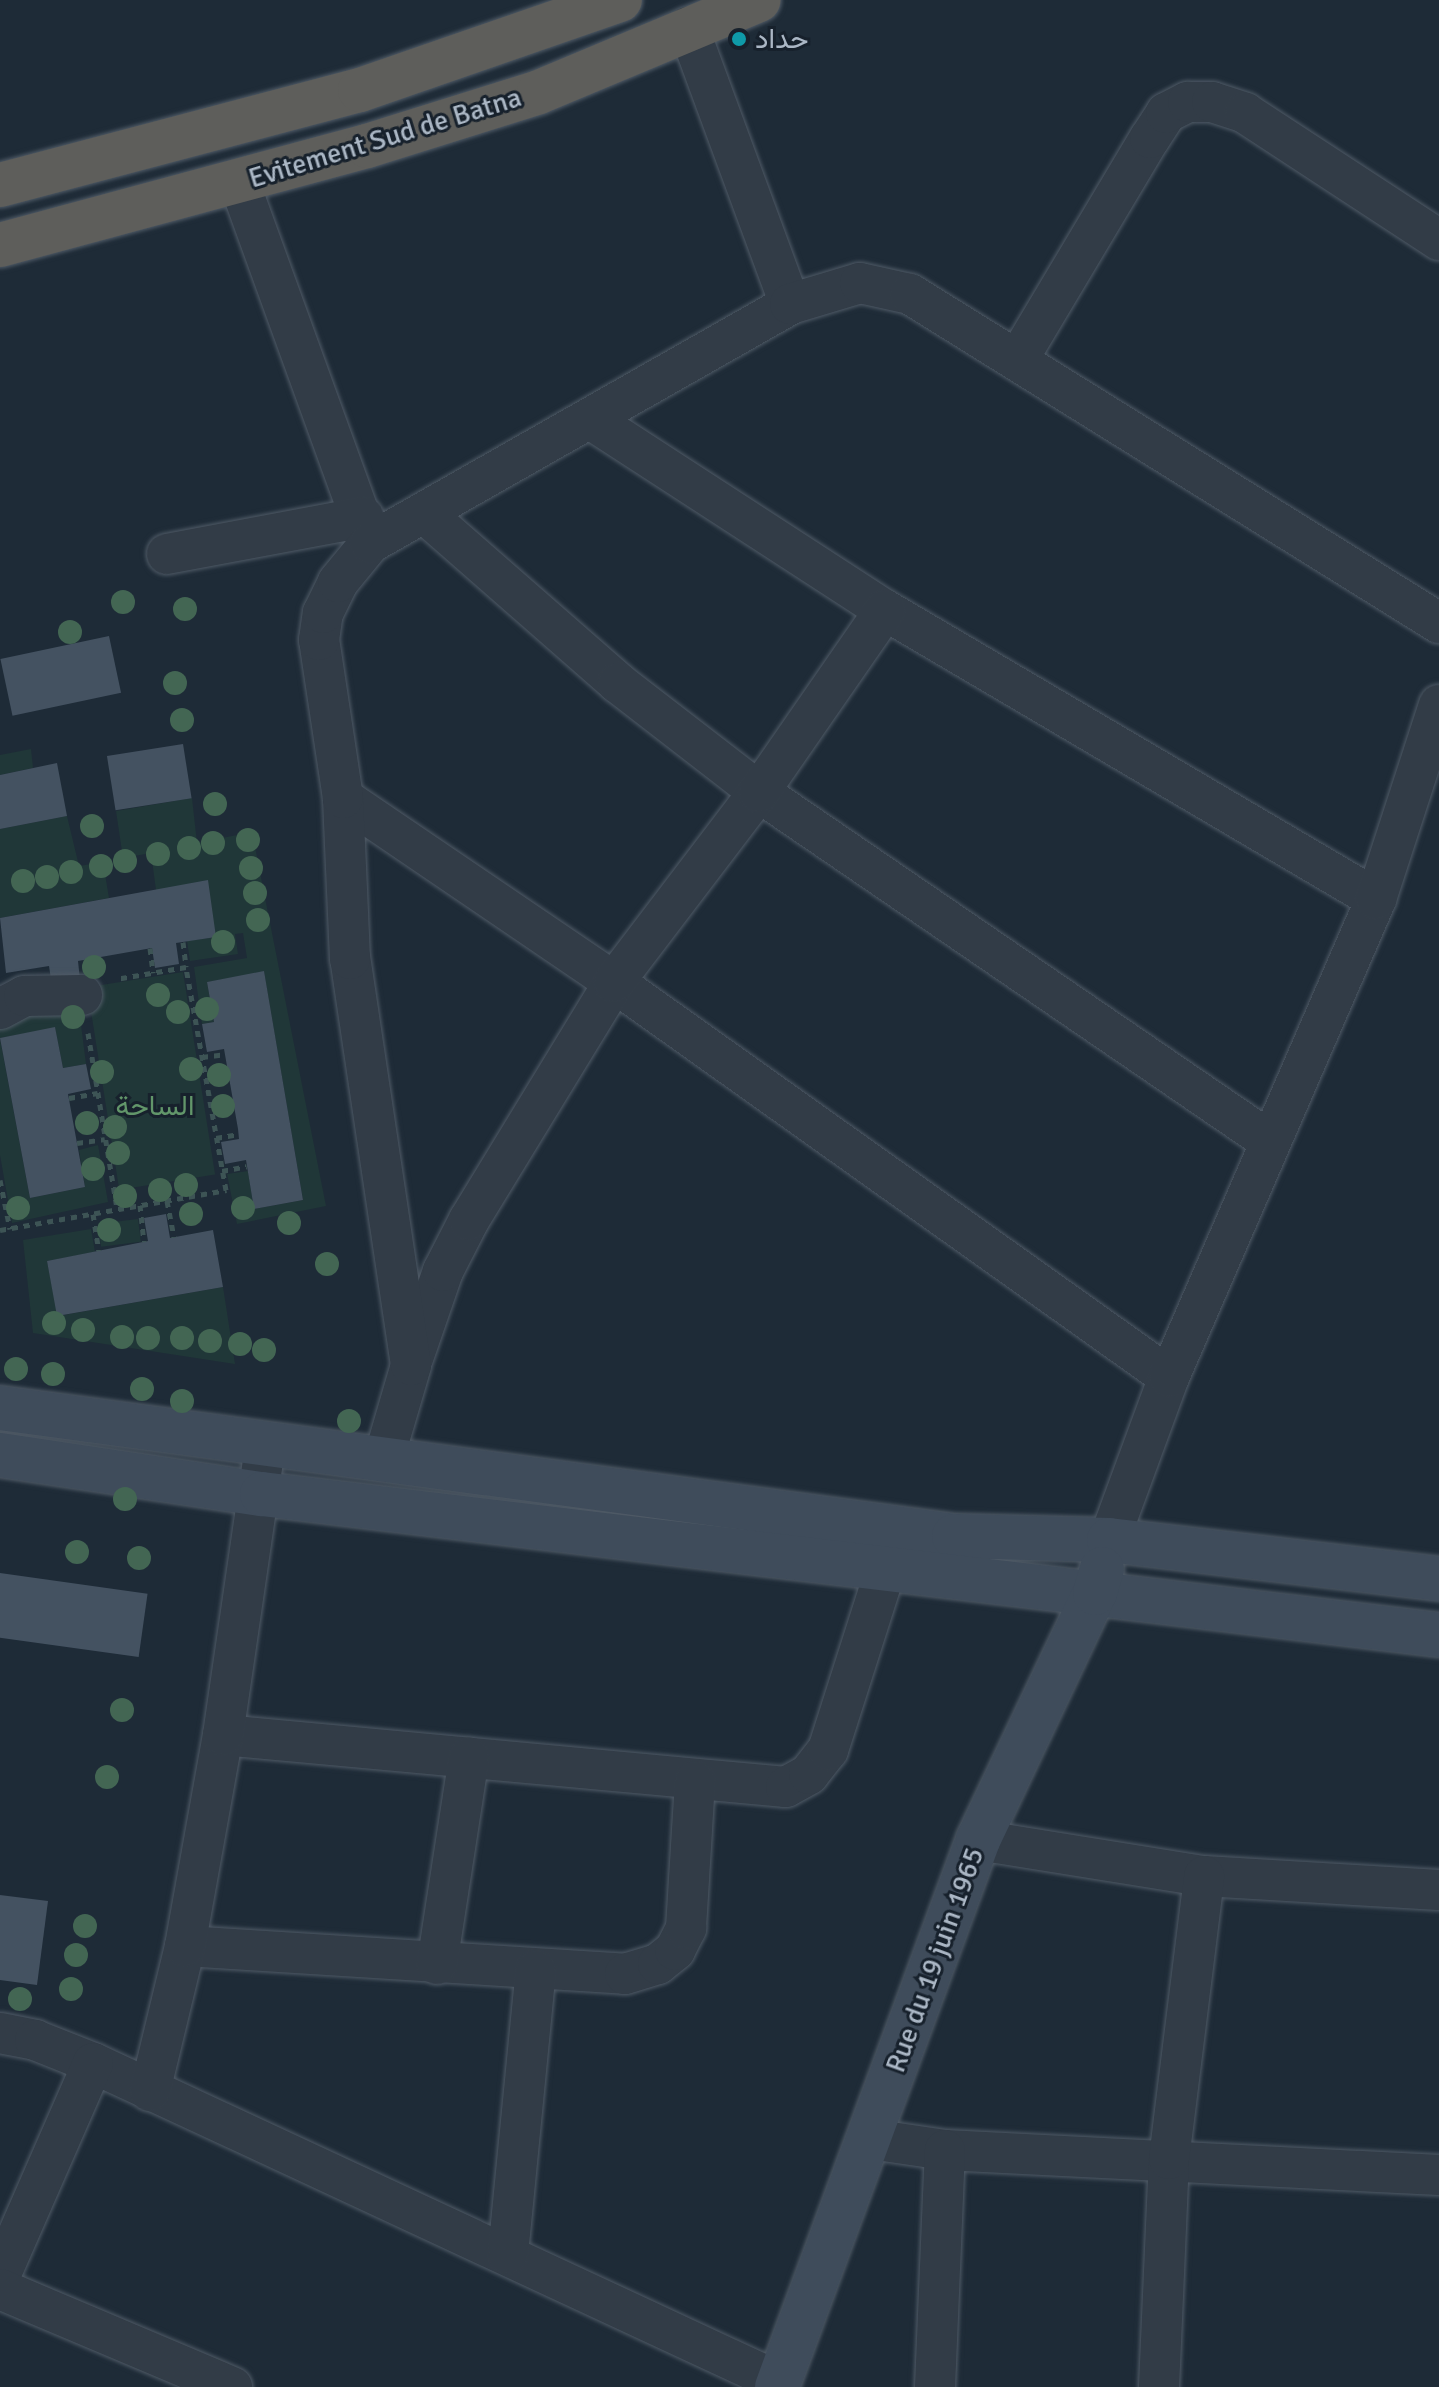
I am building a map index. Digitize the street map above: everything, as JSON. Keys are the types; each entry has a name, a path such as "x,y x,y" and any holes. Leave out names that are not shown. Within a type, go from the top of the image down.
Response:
{"highway":[{"name":"Evitement Sud de Batna","path":"0,185 360,90 620,0"},
{"name":"Evitement Sud de Batna","path":"0,245 239,182 539,92 688,27 759,0"}],"main road":[{"path":"0,1408 265,1447 954,1536 1109,1540 1439,1579"},
{"path":"0,1455 262,1494 1439,1635"},
{"name":"Rue du 19 juin 1965","path":"778,2384 978,1840 1095,1593 1109,1540"}],"street":[{"path":"688,27 790,304"},
{"path":"1018,359 1166,113 1188,102 1212,102 1245,113 1439,240"},
{"path":"239,182 367,530 323,613 319,640 343,798 350,959 411,1365"},
{"path":"167,554 367,530 424,513 533,447 592,420 790,304 860,283 910,294 1439,623"},
{"path":"592,420 885,610 1376,899"},
{"path":"424,513 618,683 759,792 1268,1140"},
{"path":"383,1461 443,1271 469,1220 614,982 759,792 885,610"},
{"path":"1109,1540 1169,1377 1268,1140 1376,899 1439,705"},
{"path":"343,798 614,982 1169,1377"},
{"path":"0,1009 24,996 82,995"},
{"path":"150,2091 185,1946 223,1735 262,1494 265,1447"},
{"path":"223,1735 786,1787 809,1774 836,1731 885,1571"},
{"path":"437,1964 469,1757"},
{"path":"185,1946 625,1974 658,1964 675,1950 686,1928 695,1781"},
{"path":"978,1840 1204,1876 1439,1890"},
{"path":"1159,2387 1169,2159 1204,1876"},
{"path":"508,2254 536,1970"},
{"path":"0,2033 93,2063 508,2254 778,2384"},
{"path":"0,2276 93,2063"},
{"path":"870,2139 945,2150 1439,2175"},
{"path":"935,2387 945,2150"},
{"path":"0,2289 232,2387"}],"path":[{"path":"0,1230 226,1190 183,942"},
{"path":"150,948 153,973"},
{"path":"117,1209 80,985 186,967"},
{"path":"202,1057 225,1054"},
{"path":"69,1098 98,1093"},
{"path":"216,1138 238,1134"},
{"path":"77,1143 105,1139"},
{"path":"222,1171 247,1166"},
{"path":"0,1180 10,1229"},
{"path":"167,1201 174,1237"},
{"path":"140,1205 144,1242"},
{"path":"93,1214 99,1251"}],"green space":[{"path":"31,749 33,768 0,775 0,755"},
{"path":"192,798 197,843 252,832 326,1206 237,1224 227,1174 248,1171 254,1209 303,1200 264,972 207,982 214,1022 202,1024 194,967 247,958 243,933 235,934 238,954 190,961 187,941 216,937 156,890 151,853 123,858 116,811"},
{"path":"67,816 79,866 103,862 109,898 0,918 0,829"},
{"name":"الساحة","path":"183,972 215,1174 119,1190 87,987"},
{"path":"78,1001 86,1064 63,1068 55,1028 0,1038 0,1023"},
{"path":"0,1039 30,1198 85,1187 79,1150 98,1145 108,1202 12,1223 0,1155"},
{"path":"138,1219 141,1242 101,1247 98,1224"},
{"path":"91,1229 95,1252 47,1261 58,1316 223,1287 235,1364 33,1333 23,1240"}],"building":[{"path":"109,636 121,693 12,716 0,659"},
{"path":"183,744 192,798 116,810 107,756"},
{"path":"57,763 67,816 0,829 0,775"},
{"path":"208,880 216,937 176,943 179,964 155,968 152,948 78,961 80,980 52,986 49,966 6,973 0,918"},
{"path":"264,971 303,1200 254,1209 246,1160 225,1164 221,1142 239,1139 238,1129 224,1049 207,1052 202,1024 214,1022 207,982"},
{"path":"55,1027 63,1068 86,1064 91,1089 68,1094 85,1187 30,1198 0,1038"},
{"path":"166,1214 170,1238 213,1230 223,1287 57,1316 47,1261 148,1241 144,1218"},
{"path":"0,1573 148,1594 139,1657 0,1638"},
{"path":"0,1895 48,1901 37,1985 0,1980"}],"place":[{"name":"حداد","path":"739,39"}]}
